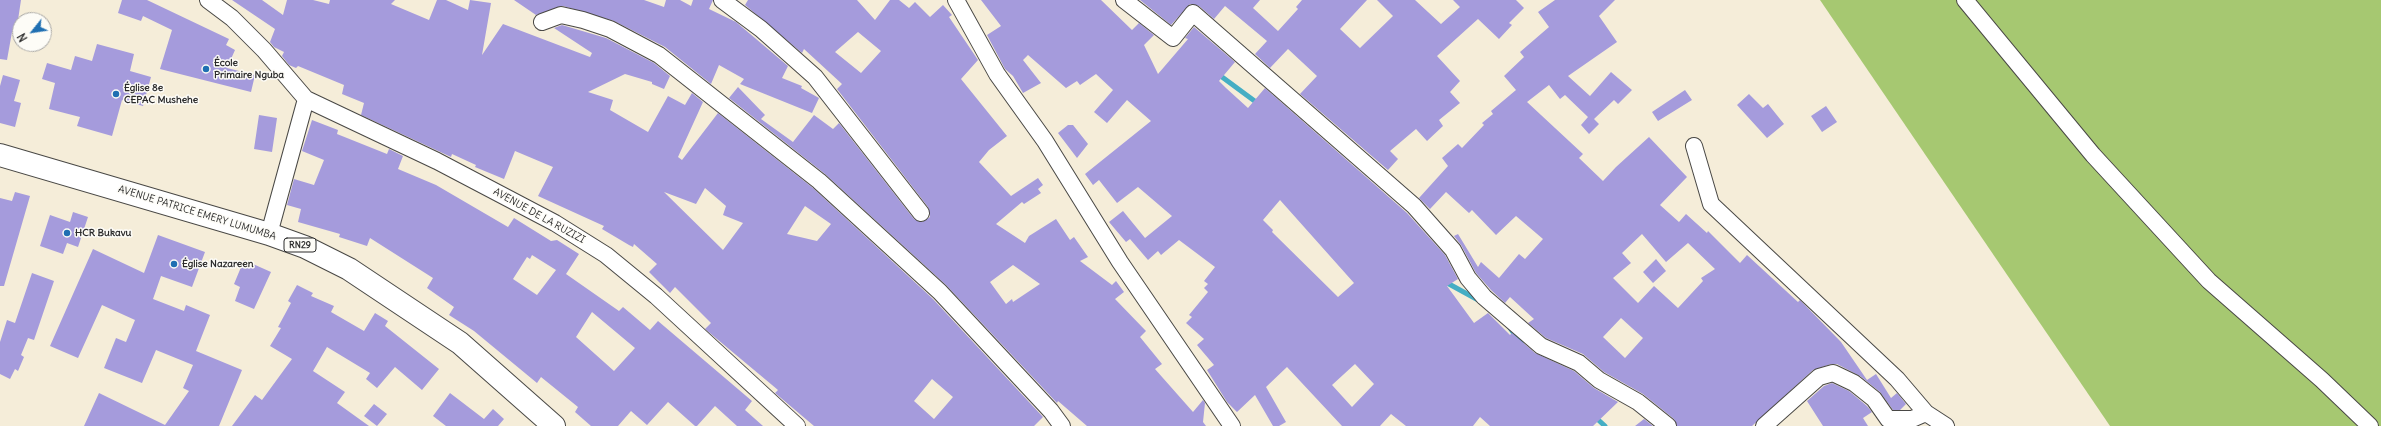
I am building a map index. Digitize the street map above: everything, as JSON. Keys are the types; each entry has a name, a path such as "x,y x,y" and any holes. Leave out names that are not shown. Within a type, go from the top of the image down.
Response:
{"main road":[{"name":"AVENUE PATRICE EMERY LUMUMBA","path":"0,155 269,234 305,247 349,270 404,304 460,343 554,426"}],"street":[{"path":"208,0 232,18 264,50 306,99 269,234"},
{"path":"722,0 761,29 815,77 921,212"},
{"path":"956,0 996,74 1045,141 1120,262 1232,426"},
{"path":"1124,0 1173,38 1193,13 1414,206 1453,250 1468,278 1490,302 1541,346 1579,363 1599,380 1638,402 1668,426"},
{"path":"1965,0 2093,155 2209,281 2322,380 2370,426"},
{"path":"542,22 561,15 583,20 610,29 659,56 819,181 940,292 1051,411 1062,426"},
{"name":"AVENUE DE LA RUZIZI","path":"306,99 444,164 555,223 606,255 656,296 797,426"},
{"path":"1694,146 1711,204 1897,379 1926,413 1946,426"},
{"path":"1764,426 1819,377 1833,373 1854,383 1874,399 1888,419 1912,418 1926,413"}],"green space":[{"path":"1820,0 2381,0 2381,426 2110,426"}],"building":[{"path":"0,0 21,0 19,12 12,12 12,32 7,60 0,59"},
{"path":"122,0 147,0 229,39 226,45 235,50 227,68 255,75 251,92 160,69 172,30 143,16 141,21 118,13"},
{"path":"232,0 262,0 283,15 287,0 313,0 329,4 330,0 395,0 391,4 429,20 437,0 446,0 468,10 470,0 491,3 482,55 503,24 590,57 592,53 554,28 562,25 606,38 654,63 670,76 664,89 652,84 652,82 625,74 588,92 613,100 610,110 648,132 668,96 685,105 692,93 703,102 678,157 682,160 718,113 813,188 933,299 1043,417 1034,426 814,426 775,393 778,390 705,329 711,323 675,287 670,293 649,272 657,264 634,244 633,247 602,229 604,226 538,196 553,167 515,151 504,179 475,167 476,165 452,154 451,157 361,115 364,103 342,94 344,85 298,66 296,68 289,65 282,56 284,52 274,47 270,42 275,29","holes":["705,188 726,206 723,215 743,223 723,250 664,192 696,204","805,206 831,224 817,241 787,234","932,379 953,397 934,419 914,401"]},
{"path":"514,0 644,0 664,7 666,0 680,0 691,6 693,0 713,0 709,9 736,22 788,66 782,78 802,86 801,88 819,98 812,113 740,84 744,79 719,65 711,84 665,47 614,21 563,6 536,15"},
{"path":"748,0 857,0 875,20 890,0 899,0 909,8 915,2 930,17 943,5 952,15 949,17 978,60 961,79 1007,136 989,150 979,162 1011,196 1038,178 1043,185 1038,189 1041,193 1024,204 1022,202 996,224 1025,243 1029,236 1056,219 1070,240 1074,237 1088,257 1080,261 1112,285 1116,281 1124,292 1115,299 1146,331 1140,337 1162,364 1155,369 1193,412 1203,400 1205,403 1203,422 1206,426 1087,426 1058,401 1057,403 946,285 825,174 729,98 738,87 765,115 761,119 793,142 814,115 833,129 839,123 914,219 922,222 930,217 928,207 837,89 842,84 804,49 802,53 745,5","holes":["858,32 881,51 861,73 835,52","1013,265 1040,284 1013,302 1012,299 1006,304 990,282"]},
{"path":"981,0 1101,0 1132,30 1139,23 1154,35 1144,45 1158,74 1188,39 1185,38 1194,27 1235,62 1219,81 1248,108 1265,88 1407,213 1445,255 1458,279 1447,286 1474,323 1488,313 1510,335 1512,333 1535,353 1574,371 1594,388 1618,402 1593,426 1490,426 1480,417 1473,426 1406,426 1391,414 1380,426 1342,426 1287,367 1266,387 1286,422 1279,426 1273,426 1255,395 1237,412 1227,402 1207,370 1214,365 1197,345 1204,339 1186,323 1192,317 1189,315 1208,292 1204,288 1208,284 1204,281 1215,267 1179,240 1161,255 1158,251 1148,260 1130,239 1126,242 1109,222 1123,211 1145,238 1172,216 1138,187 1117,203 1099,180 1093,185 1085,174 1151,121 1127,100 1107,123 1094,112 1113,90 1096,74 1080,85 1077,81 1066,88 1028,55 1023,60 1041,83 1023,93 1013,76 1005,69 987,35 1001,26","holes":["1280,200 1354,283 1338,297 1272,232 1273,230 1263,220","1355,364 1374,384 1352,407 1332,385"]},
{"path":"1140,0 1260,0 1253,8 1278,31 1298,9 1296,7 1302,0 1367,0 1340,29 1360,48 1393,16 1377,0 1415,0 1441,24 1460,7 1453,0 1516,0 1524,8 1509,23 1512,25 1499,39 1478,19 1437,56 1460,81 1450,92 1460,103 1439,120 1443,126 1427,141 1416,129 1390,151 1398,159 1388,170 1300,94 1317,76 1288,49 1270,68 1255,54 1267,41 1225,6 1214,19 1199,6 1190,4 1171,25"},
{"path":"1555,0 1615,0 1599,16 1617,42 1568,76 1590,96 1611,72 1632,90 1618,104 1614,100 1594,119 1599,124 1589,134 1581,125 1588,117 1565,95 1560,99 1549,85 1527,102 1583,154 1579,158 1603,181 1649,137 1687,177 1660,205 1679,222 1686,214 1707,233 1708,231 1740,263 1747,255 1798,302 1800,300 1841,342 1867,380 1876,374 1891,398 1897,393 1906,404 1900,410 1893,410 1880,392 1860,376 1837,364 1831,364 1813,370 1752,426 1677,426 1674,419 1643,394 1604,372 1583,354 1546,338 1528,323 1534,319 1510,297 1505,303 1491,290 1476,273 1461,245 1454,236 1458,234 1478,267 1481,262 1499,278 1519,254 1525,259 1543,239 1516,216 1496,235 1472,210 1469,213 1446,192 1430,209 1419,198 1448,166 1442,158 1458,144 1462,148 1484,125 1482,123 1493,114 1491,111 1516,90 1504,76 1524,57 1520,52 1549,27 1538,12","holes":["1642,234 1666,262 1688,243 1715,269 1701,278 1703,281 1678,308 1654,286 1638,303 1613,278 1631,263 1622,253","1621,318 1643,338 1625,358 1603,337"]},
{"name":"Église 8e CEPAC Mushehe","path":"97,44 134,54 130,71 151,77 143,106 122,100 112,136 77,126 80,117 49,109 55,83 42,79 47,63 71,70 75,56 92,61"},
{"path":"3,75 20,80 14,101 21,103 15,127 0,123 0,86"},
{"path":"1685,90 1692,100 1658,121 1652,112"},
{"path":"1749,94 1763,108 1768,104 1784,124 1767,138 1737,105"},
{"path":"1826,106 1837,122 1822,132 1811,116"},
{"path":"259,115 277,118 272,152 254,149"},
{"path":"312,120 338,130 337,134 387,154 389,149 403,156 398,169 436,185 508,227 514,218 551,241 557,240 579,254 566,274 619,311 623,307 650,330 658,321 752,401 745,410 763,426 737,426 715,406 697,426 695,426 668,402 647,425 631,411 618,426 591,426 575,412 578,407 541,377 537,383 474,331 449,315 454,307 427,288 433,278 370,238 367,246 339,237 340,234 298,222 301,209 287,205 294,179 314,185 324,160 302,151","holes":["532,255 556,270 537,295 513,279 527,257 530,259","592,312 635,348 614,371 576,337"]},
{"path":"1068,125 1073,125 1088,144 1077,158 1058,133"},
{"path":"15,192 30,196 4,286 0,286 0,198 12,201"},
{"path":"73,212 88,217 78,247 67,243 63,254 40,246 50,215 70,222"},
{"path":"158,235 205,252 192,287 161,276 153,299 184,311 186,305 210,315 196,351 242,370 219,426 84,426 99,393 165,425 189,391 183,388 193,365 156,350 142,383 104,368 116,338 126,342 135,320 102,305 78,358 50,346 93,249 144,273"},
{"path":"1656,259 1666,271 1653,283 1643,272"},
{"path":"244,260 271,272 254,309 235,301 240,287 234,284"},
{"path":"32,273 54,281 34,340 28,338 21,355 24,357 18,371 15,369 10,379 0,374 0,342 7,320 15,323"},
{"path":"297,285 313,293 311,296 334,306 331,312 364,331 375,313 388,321 385,326 439,369 422,390 395,367 377,388 366,379 370,373 327,347 313,371 345,392 337,403 369,426 232,426 255,395 262,400 292,359 270,346 281,328 278,327 291,303 288,301"},
{"path":"1832,383 1849,391 1867,406 1872,412 1863,418 1868,426 1823,426 1807,401 1824,386"},
{"path":"450,393 484,419 493,409 504,419 498,426 446,426 433,416"},
{"path":"374,404 387,414 377,426 364,416"},
{"path":"1644,419 1653,426 1635,426"}],"waterway":[{"path":"1218,74 1260,105"},
{"path":"1446,280 1449,284 1480,301"},
{"path":"1510,328 1521,343"},
{"path":"1594,416 1605,426"}],"place":[{"name":"École Primaire Nguba","path":"206,69"},
{"name":"Église 8e CEPAC Mushehe","path":"116,94"},
{"name":"HCR Bukavu","path":"67,233"},
{"name":"Église Nazareen","path":"174,264"}]}
